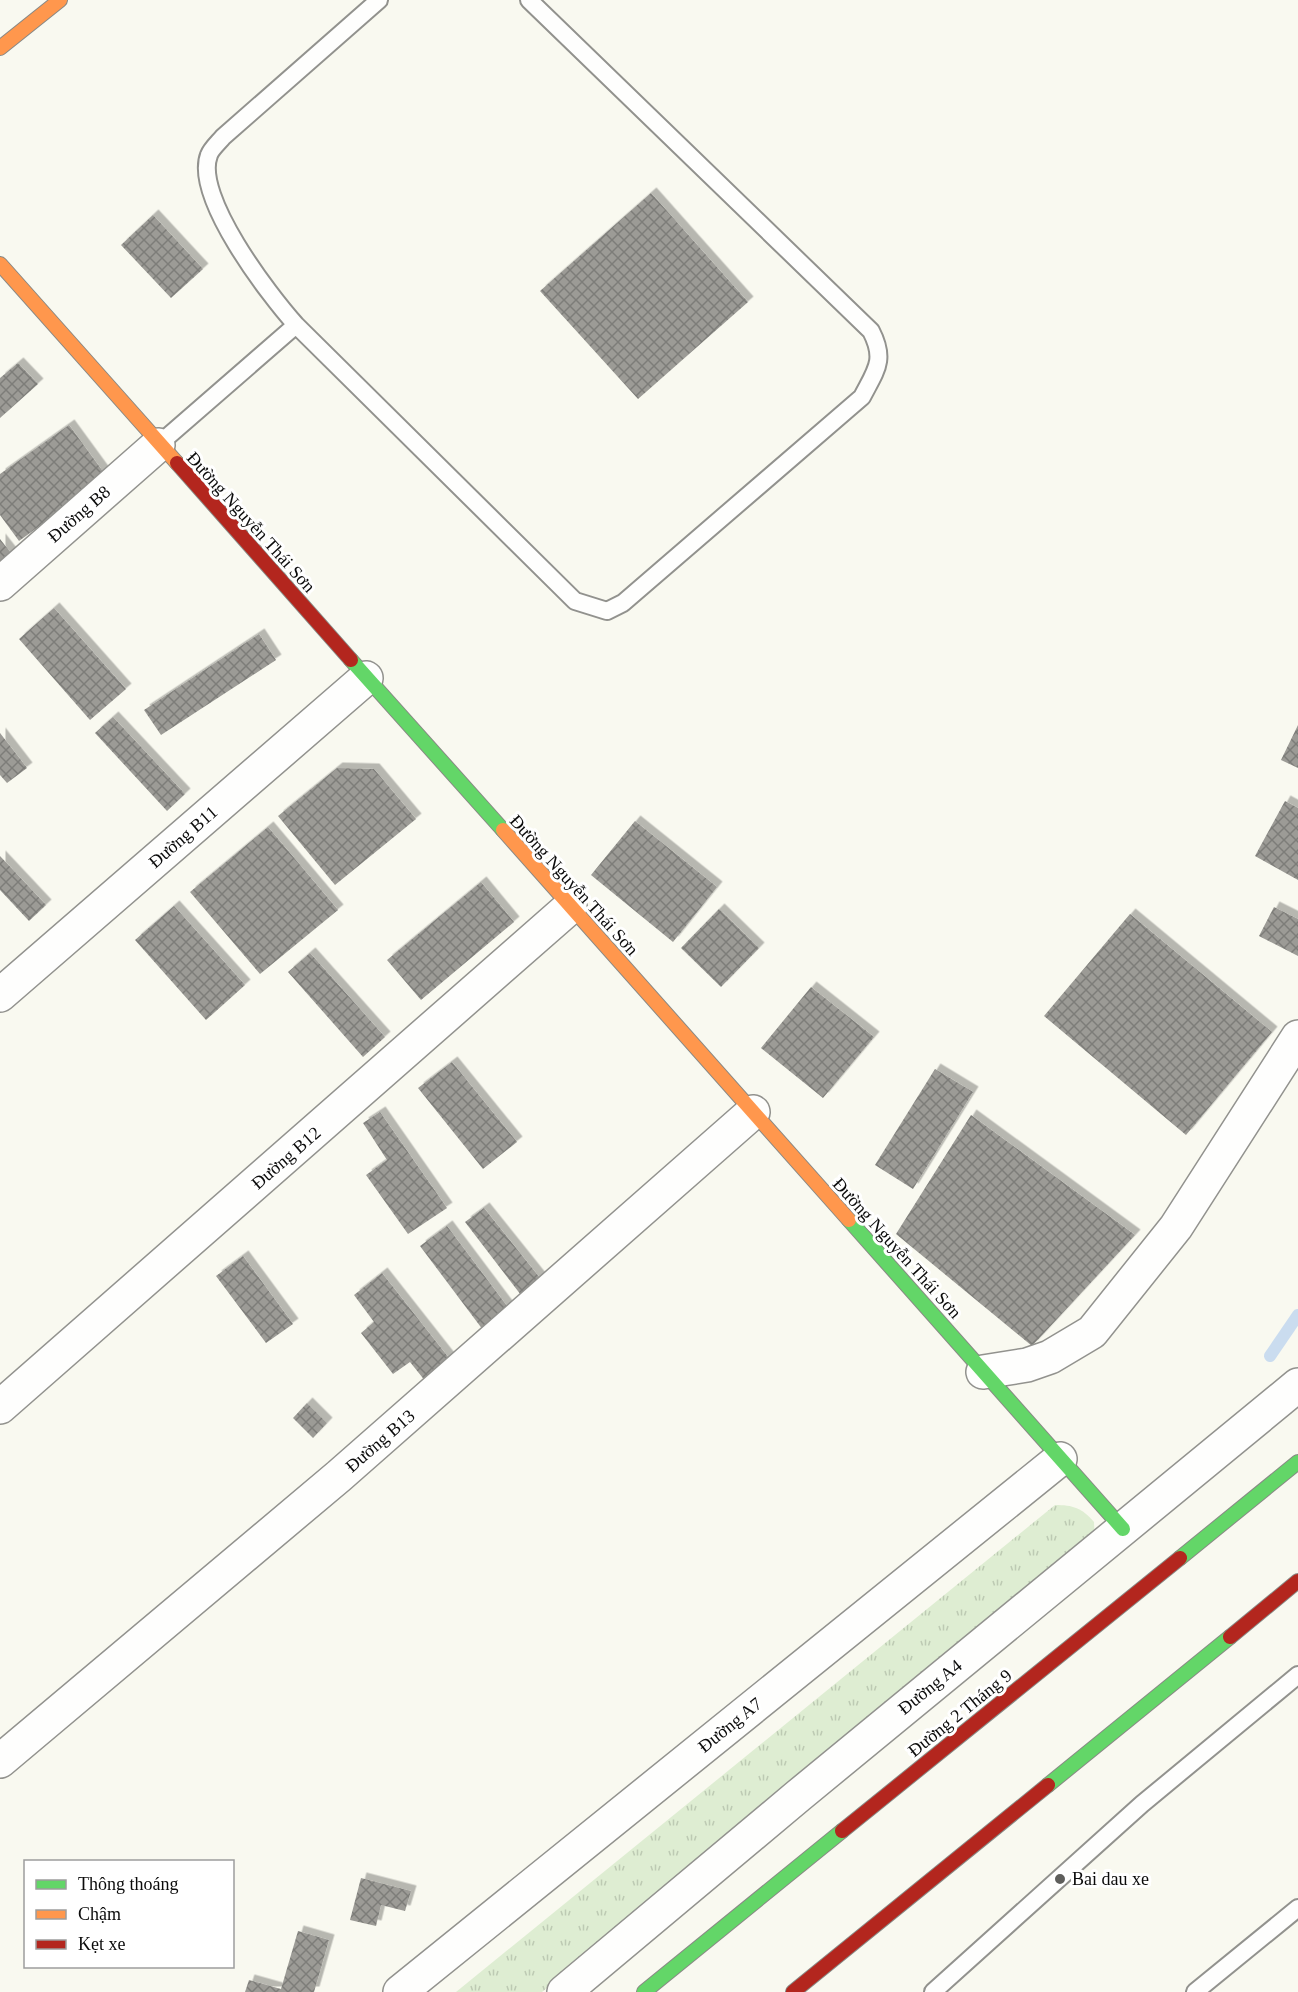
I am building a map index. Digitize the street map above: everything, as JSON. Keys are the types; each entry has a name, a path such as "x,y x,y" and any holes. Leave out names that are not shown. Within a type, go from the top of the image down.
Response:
{"main road":[{"path":"0,48 60,0"},
{"name":"Đường Nguyễn Thái Sơn","path":"0,264 1123,1529"},
{"name":"Đường 2 Tháng 9","path":"644,1992 1298,1462"},
{"path":"793,1992 1298,1581"}],"street":[{"name":"Đường B8","path":"0,584 158,444"},
{"name":"Đường B11","path":"0,995 366,678"},
{"name":"Đường B12","path":"0,1407 570,907"},
{"path":"983,1372 1027,1365 1050,1357 1092,1332 1176,1227 1298,1037"},
{"name":"Đường B13","path":"0,1761 339,1476 753,1112"},
{"name":"Đường A4","path":"564,1992 798,1796 1298,1385"},
{"name":"Đường A7","path":"400,1992 1060,1459"}],"lane":[{"path":"379,0 223,136 208,156 208,187 221,222 296,326 575,601 607,611 623,603 862,397 877,368 880,348 871,331 529,0"},
{"path":"158,444 296,326"},
{"path":"933,1992 1142,1804 1298,1675"},
{"path":"1196,1992 1298,1908"}],"green space":[{"path":"1055,1505 1077,1508 1090,1517 1094,1522 1095,1544 542,1992 456,1992"}],"building":[{"path":"651,193 748,302 638,399 540,291"},
{"path":"153,215 203,269 171,298 121,245"},
{"path":"18,363 38,384 0,418 0,378"},
{"path":"69,425 107,477 19,541 0,515 0,474"},
{"path":"0,539 11,553 0,562"},
{"path":"54,608 126,689 90,720 19,639"},
{"path":"259,634 276,660 161,735 144,710"},
{"path":"113,717 185,794 167,811 95,733"},
{"path":"1298,725 1298,768 1281,760"},
{"path":"0,733 27,768 7,783 0,775"},
{"path":"337,768 374,769 416,819 335,885 278,816"},
{"path":"1285,801 1298,808 1298,880 1255,856"},
{"path":"635,821 717,887 673,942 591,875"},
{"path":"268,827 338,910 260,974 190,892"},
{"path":"0,856 46,905 29,921 0,890"},
{"path":"481,882 514,922 421,1000 387,960"},
{"path":"174,906 245,985 206,1020 135,940"},
{"path":"1274,907 1298,919 1298,956 1259,936"},
{"path":"719,909 759,948 721,987 681,948"},
{"path":"1130,914 1272,1032 1186,1135 1044,1016"},
{"path":"310,953 385,1037 363,1057 288,972"},
{"path":"811,987 874,1037 823,1098 761,1048"},
{"path":"452,1062 517,1142 483,1169 418,1088"},
{"path":"935,1069 973,1092 913,1189 875,1165"},
{"path":"380,1112 447,1208 408,1234 366,1175 387,1160 363,1123"},
{"path":"971,1115 1135,1235 1032,1346 896,1234"},
{"path":"484,1208 544,1283 524,1299 465,1222"},
{"path":"447,1226 513,1314 486,1334 420,1246"},
{"path":"243,1256 293,1324 266,1343 216,1276"},
{"path":"382,1273 456,1367 430,1387 410,1362 393,1374 361,1333 374,1322 354,1295"},
{"path":"307,1403 327,1423 313,1438 293,1418"},
{"path":"361,1878 411,1891 405,1911 381,1905 376,1926 350,1920"},
{"path":"298,1931 329,1940 314,1992 245,1992 249,1980 281,1989"}],"waterway":[{"path":"1270,1356 1298,1315"}],"traffic: fast":[{"path":"351,660 503,830"},
{"path":"849,1220 1123,1529"},
{"path":"1180,1558 1298,1462"},
{"path":"1048,1785 1230,1637"},
{"path":"644,1992 842,1831"}],"traffic: slow":[{"path":"0,48 60,0"},
{"path":"0,264 177,463"},
{"path":"503,830 849,1220"}],"traffic: jam":[{"path":"177,463 351,660"},
{"path":"842,1831 1180,1558"},
{"path":"1230,1637 1298,1581"},
{"path":"793,1992 1048,1785"}],"place":[{"name":"Bai dau xe","path":"1060,1879"}]}
